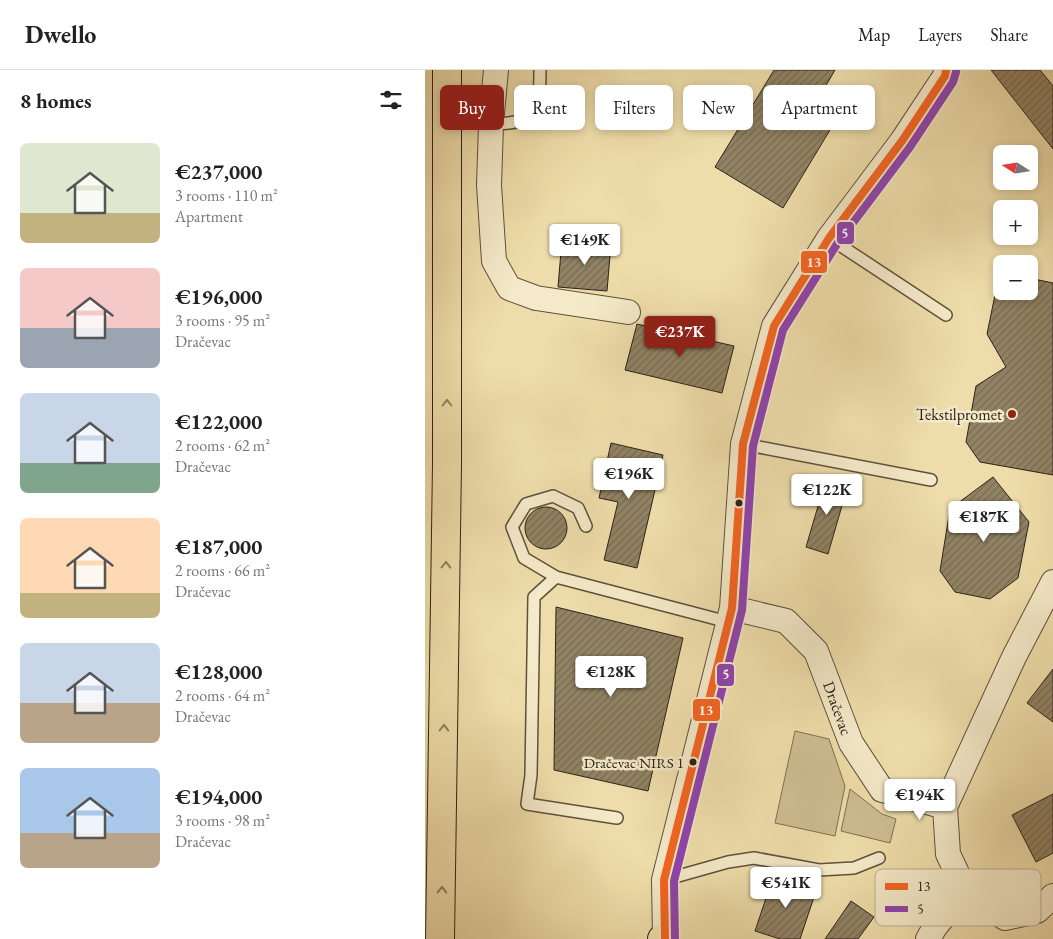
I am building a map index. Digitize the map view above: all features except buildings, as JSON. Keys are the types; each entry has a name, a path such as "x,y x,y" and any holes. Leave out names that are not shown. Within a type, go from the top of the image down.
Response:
{"highway":[{"path":"440,939 447,464 447,70"}],"street":[{"path":"495,85 496,70"},
{"path":"664,939 664,880 730,615 743,444 774,326 829,238 902,141 945,76 946,70"},
{"path":"491,130 489,185 494,261 509,288 536,298 628,312"},
{"path":"955,869 948,854 945,807 1013,657 1053,582"},
{"name":"Dračevac","path":"730,615 786,621 816,652 851,743 882,790 945,807"},
{"path":"1041,907 1053,896"},
{"path":"928,939 936,926"}],"lane":[{"path":"504,124 511,124 529,117 538,107 540,70"},
{"path":"829,238 946,315"},
{"path":"743,444 931,480"},
{"path":"586,526 578,508 553,496 527,504 512,527 524,558 556,577 730,615"},
{"path":"556,577 534,596 531,775 527,804 617,818"},
{"path":"664,880 728,862 754,858 819,870 854,868 879,858"}],"shaded area":[{"path":"795,731 829,739 845,786 835,836 775,823"},
{"path":"850,789 882,814 896,819 890,843 841,831"}],"transit line":[{"name":"13","path":"665,939 664,880 732,608 743,444 774,326 829,238 902,141 945,76 946,70"},
{"name":"5","path":"675,939 674,881 742,610 753,446 783,330 837,244 910,147 953,82 956,72"}],"place":[{"name":"Tekstilpromet","path":"1012,414"},
{"name":"Dračevac NIRS 1","path":"693,762"}]}
